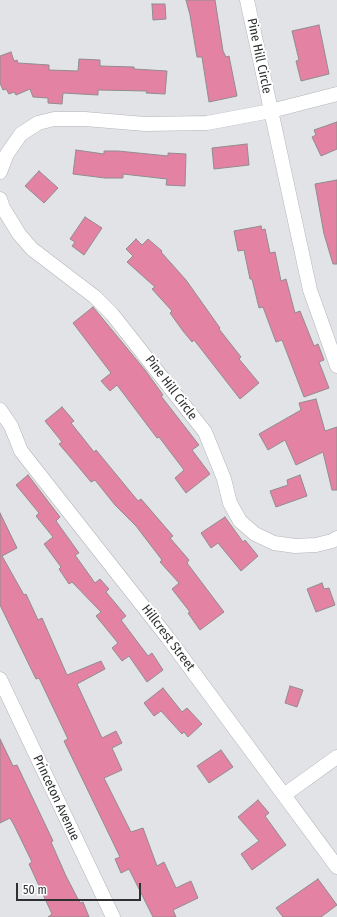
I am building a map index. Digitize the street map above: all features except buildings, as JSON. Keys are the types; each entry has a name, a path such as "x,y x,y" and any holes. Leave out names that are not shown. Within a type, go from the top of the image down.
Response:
{"street":[{"name":"Pine Hill Circle","path":"247,0 310,290 337,366"},
{"name":"Pine Hill Circle","path":"0,172 7,154 21,134 38,123 54,119 85,119 145,124 207,123 271,111 337,94"},
{"name":"Pine Hill Circle","path":"0,199 3,208 19,234 32,249 95,297 112,314 205,432 224,479 230,503 240,521 254,534 274,543 295,546 316,545 332,541 337,538"},
{"name":"Hillcrest Street","path":"0,410 11,426 21,451 168,638 337,867"},
{"name":"Princeton Avenue","path":"0,679 113,917"},
{"path":"284,794 337,757"}]}
